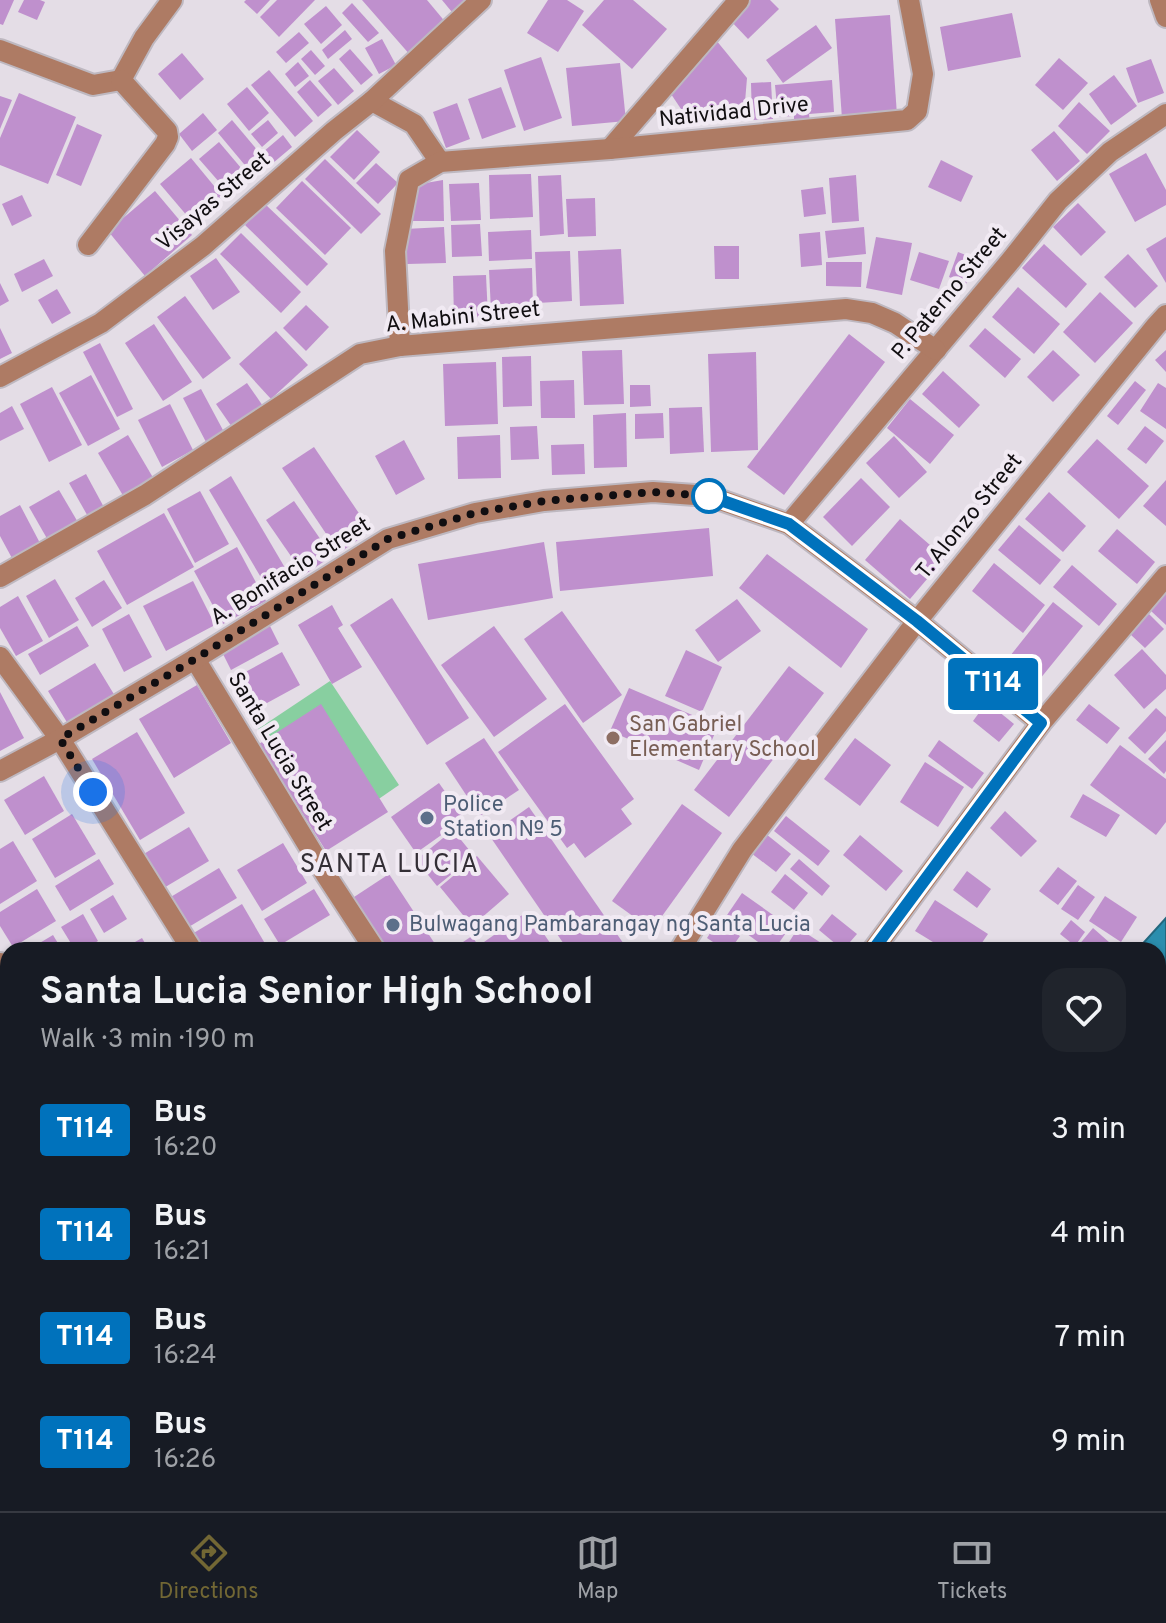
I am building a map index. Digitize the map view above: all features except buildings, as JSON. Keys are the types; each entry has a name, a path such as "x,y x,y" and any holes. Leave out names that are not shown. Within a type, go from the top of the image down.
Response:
{"street":[{"path":"121,80 144,38 172,0"},
{"name":"Visayas Street","path":"0,377 101,323 203,246 372,101 481,0"},
{"path":"610,149 739,0"},
{"name":"Natividad Drive","path":"440,162 907,120 917,111 923,74 909,0"},
{"path":"1160,0 1166,17"},
{"path":"0,50 93,85 121,80"},
{"path":"88,245 168,137 167,131 121,80"},
{"path":"372,101 414,124 440,162 409,180 395,251 400,346"},
{"name":"P. Paterno Street","path":"789,524 1058,201 1110,152 1166,114"},
{"name":"A. Mabini Street","path":"0,577 145,495 360,354 400,346 846,309 872,313 895,323 936,350"},
{"name":"T. Alonzo Street","path":"685,942 742,850 917,621 1166,315"},
{"name":"A. Bonifacio Street","path":"0,771 195,659 388,539 475,513 544,501 653,492 709,496 789,524 917,621 1041,723"},
{"path":"879,942 1041,723 1166,576"},
{"path":"0,657 60,739 187,942"},
{"name":"Santa Lucia Street","path":"195,659 370,942"}],"green space":[{"path":"330,681 399,785 325,836 258,729"}],"water":[{"path":"1166,918 1166,942 1144,942"}],"bus line":[{"name":"T114","path":"709,496 789,524 917,621 1041,723 879,942"}],"place":[{"name":"San Gabriel Elementary School","path":"613,738"},
{"name":"Police Station № 5","path":"427,818"},
{"name":"Bulwagang Pambarangay ng Santa Lucia","path":"393,925"}],"district":[{"name":"SANTA LUCIA","path":"390,865"}],"route":[{"path":"93,792 60,739 388,539 475,513 544,501 653,492 709,496"}]}
